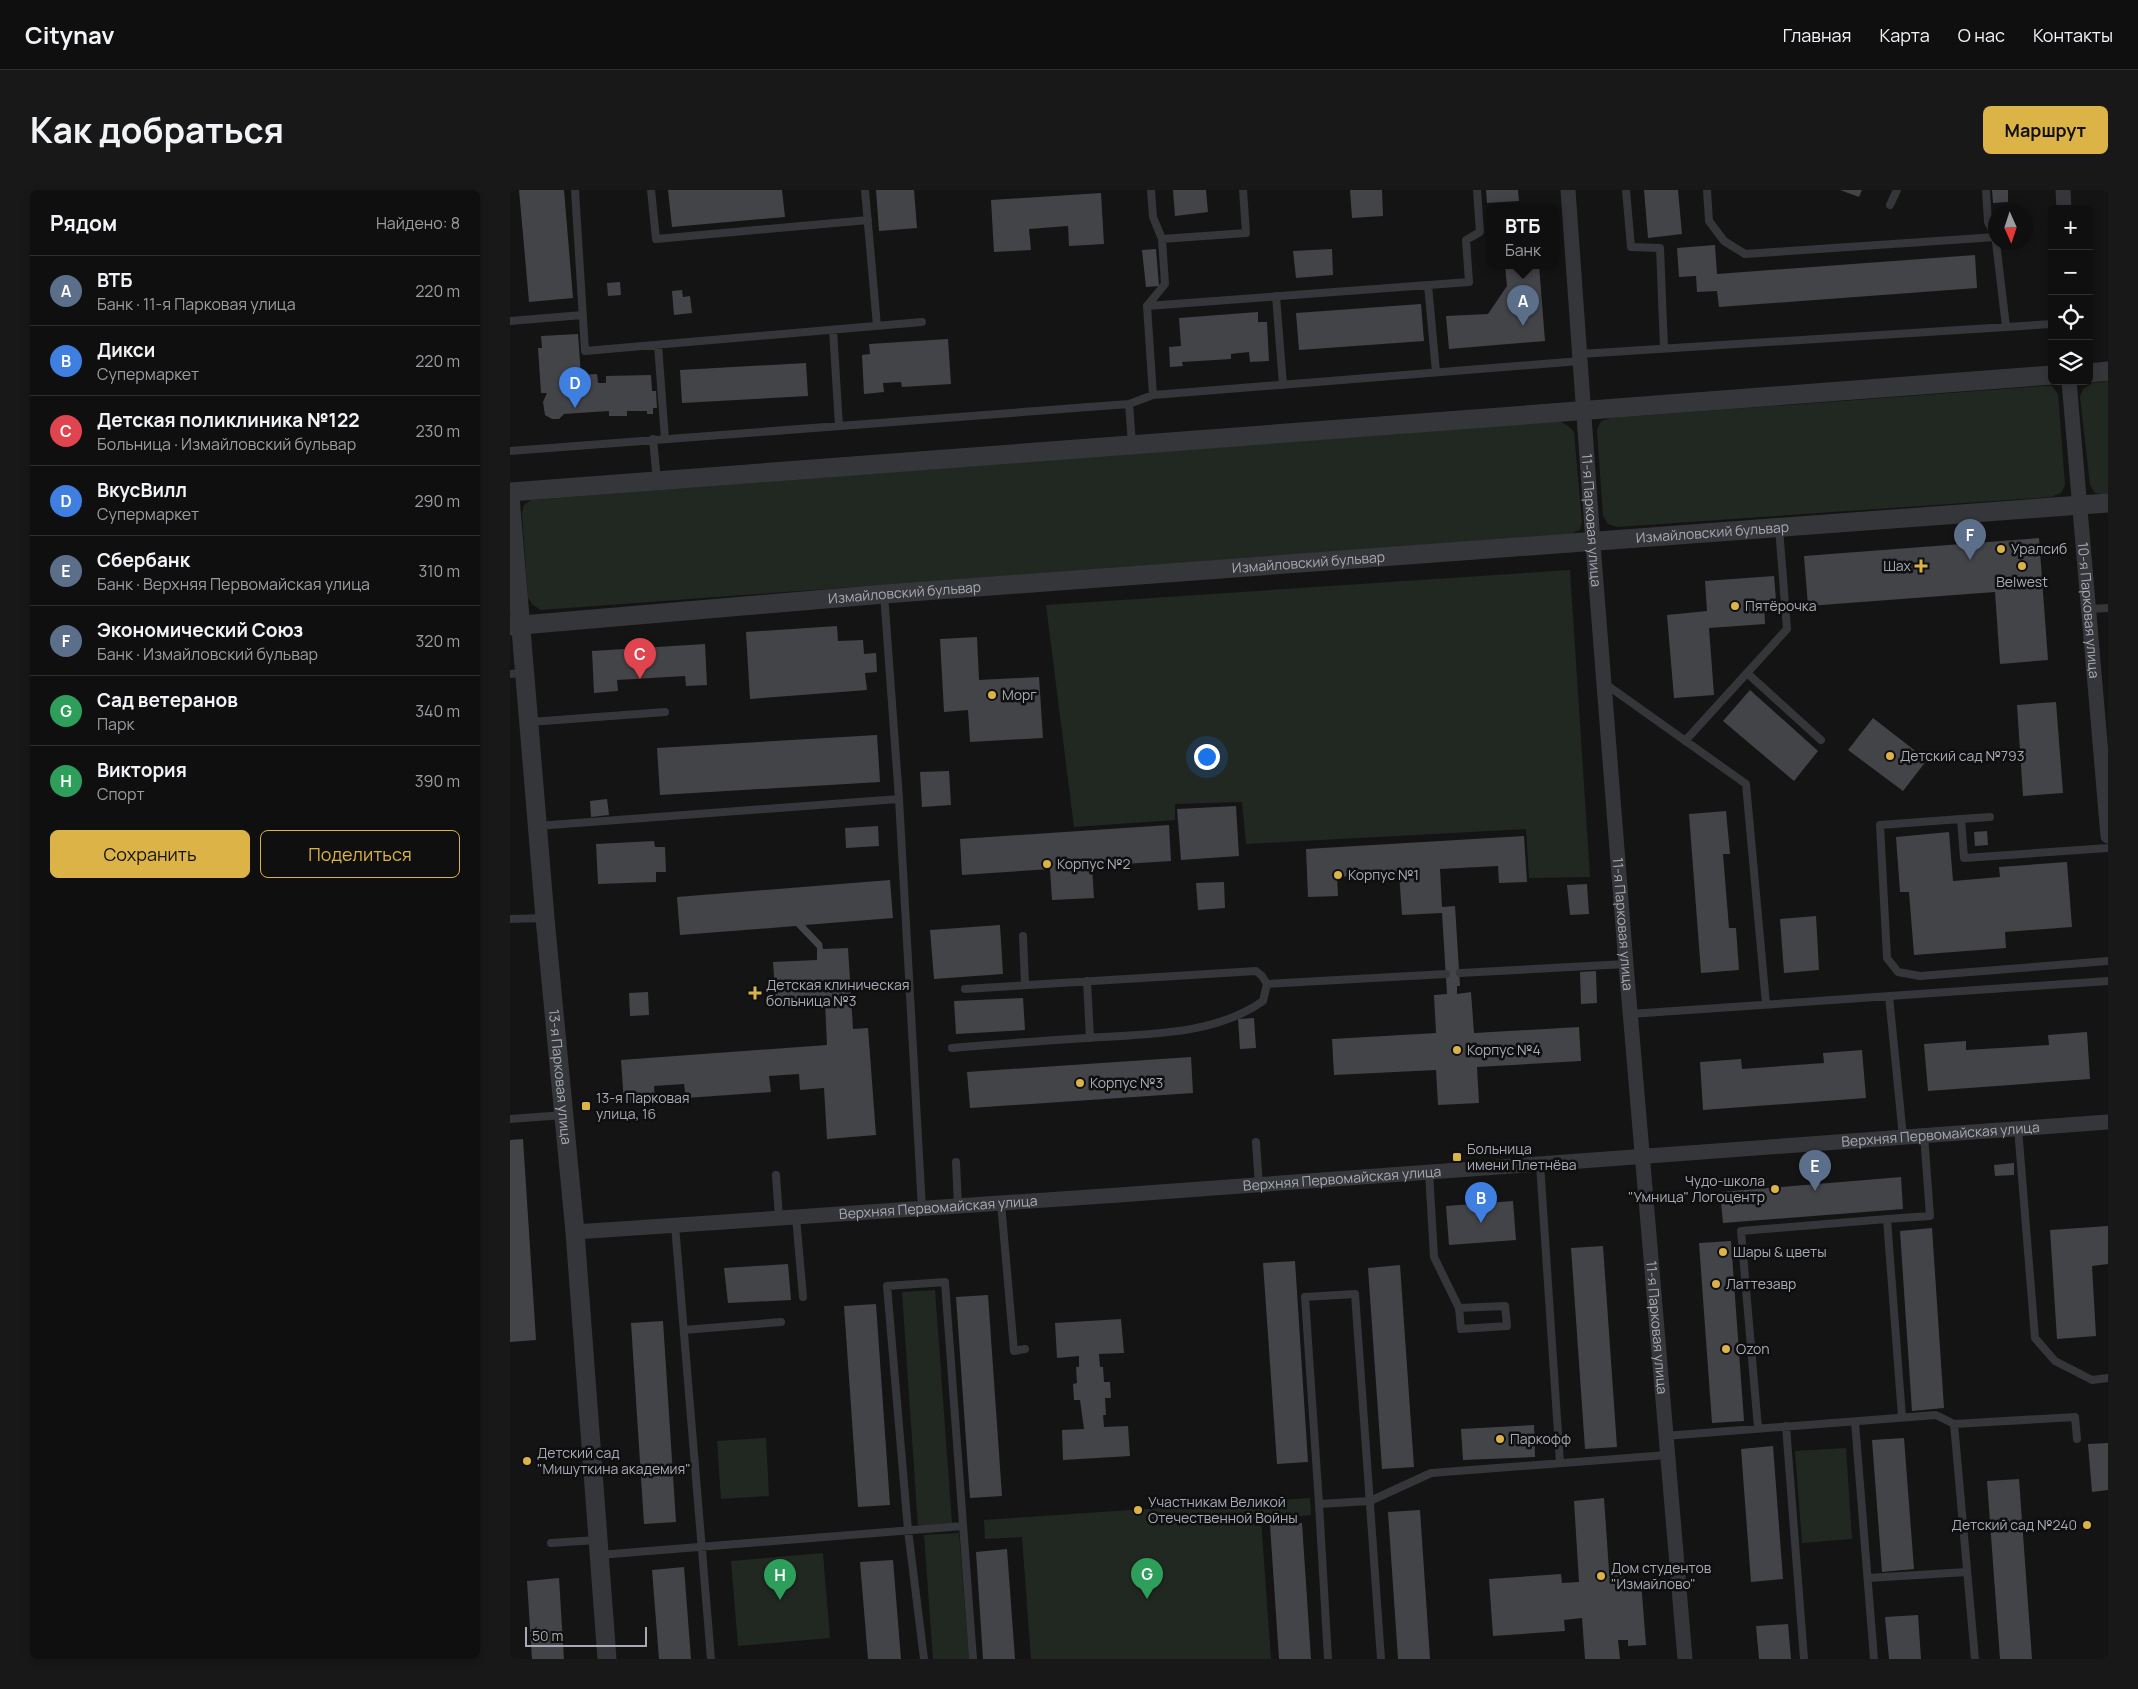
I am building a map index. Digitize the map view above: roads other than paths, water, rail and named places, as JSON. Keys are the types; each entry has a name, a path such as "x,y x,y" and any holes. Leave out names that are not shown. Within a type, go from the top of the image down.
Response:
{"street":[{"name":"11-я Парковая улица","path":"1568,190 1603,683 1665,1436 1686,1659"},
{"path":"2063,190 2064,205"},
{"path":"2093,373 2108,372"},
{"path":"510,492 2048,376"},
{"name":"10-я Парковая улица","path":"2069,385 2108,836"},
{"name":"13-я Парковая улица","path":"510,497 517,674 528,723 538,826 574,1232 607,1659"},
{"name":"Измайловский бульвар","path":"515,626 884,594 2108,503"},
{"name":"Верхняя Первомайская улица","path":"574,1232 958,1207 2108,1122"}],"lane":[{"path":"574,190 585,351 877,326 907,320 922,322"},
{"path":"651,190 656,239 868,220"},
{"path":"865,190 877,326"},
{"path":"1151,190 1153,217 1162,239 1166,284 1147,306 1153,396"},
{"path":"1162,239 1246,233 1244,190"},
{"path":"1147,306 1469,282 1466,240 1480,232 1477,190"},
{"path":"1626,190 1631,247 1660,248 1664,348"},
{"path":"1707,190 1709,221 1724,242 1746,254 1988,237"},
{"path":"1890,205 1897,190"},
{"path":"1986,190 1988,222"},
{"path":"1997,250 2006,327"},
{"path":"1428,285 1436,372"},
{"path":"1276,296 1283,385"},
{"path":"510,321 583,316"},
{"path":"510,451 1129,404 1153,396 1436,372 1664,348 2048,324"},
{"path":"833,330 839,426"},
{"path":"658,345 665,438"},
{"path":"1129,404 1132,444"},
{"path":"654,439 657,481"},
{"path":"1685,741 1786,628 1779,528"},
{"path":"884,594 899,799 922,1209"},
{"path":"2088,610 2108,608"},
{"path":"1747,673 1821,740"},
{"path":"1603,683 1746,784 1766,1004"},
{"path":"528,723 665,712"},
{"path":"538,826 899,799"},
{"path":"1990,817 1880,825 1887,958 1898,972 1920,976 2108,961"},
{"path":"1961,819 1964,858 2108,848"},
{"path":"510,919 545,918"},
{"path":"1022,936 1025,985"},
{"path":"1460,973 1626,964"},
{"path":"952,1048 1162,1033 1202,1027 1248,1012 1263,1001 1266,984 1262,976 1256,971 965,989"},
{"path":"1266,984 1446,974"},
{"path":"1630,1014 2108,981"},
{"path":"1087,982 1090,1038"},
{"path":"1889,996 1903,1137"},
{"path":"510,1119 564,1115"},
{"path":"2018,1128 2035,1338 2055,1361 2092,1380 2108,1378"},
{"path":"1758,1428 1741,1231 1930,1216 1924,1135"},
{"path":"1256,1142 1259,1185"},
{"path":"956,1162 958,1207"},
{"path":"1540,1164 1560,1463"},
{"path":"1429,1172 1434,1257 1459,1308 1461,1329 1507,1326 1505,1306 1459,1308"},
{"path":"776,1176 779,1218"},
{"path":"1001,1203 1014,1351 1025,1349"},
{"path":"796,1217 803,1296"},
{"path":"1887,1220 1902,1417"},
{"path":"675,1225 711,1659"},
{"path":"924,1659 908,1530 887,1286 945,1282 974,1659"},
{"path":"1328,1659 1305,1297 1354,1294 1381,1659"},
{"path":"684,1330 781,1322"},
{"path":"1665,1436 1936,1414 1954,1424 2075,1417 2077,1439"},
{"path":"1855,1422 1874,1659"},
{"path":"1954,1424 1975,1659"},
{"path":"1786,1426 1804,1659"},
{"path":"1319,1504 1370,1501 1431,1473 1667,1455"},
{"path":"551,1544 598,1548 702,1548 963,1526"},
{"path":"1868,1578 1967,1572"}],"place":[{"name":"ВТБ","path":"1523,326"},
{"name":"ВкусВилл","path":"575,408"},
{"name":"Уралсиб","path":"2001,549"},
{"name":"Экономический Союз","path":"1970,560"},
{"name":"Шах","path":"1921,566"},
{"name":"Belwest","path":"2022,566"},
{"name":"Пятёрочка","path":"1735,606"},
{"name":"Детская поликлиника №122","path":"640,679"},
{"name":"Морг","path":"992,695"},
{"name":"Детский сад №793","path":"1890,756"},
{"name":"Корпус №2","path":"1047,864"},
{"name":"Корпус №1","path":"1338,875"},
{"name":"Детская клиническая больница №3","path":"755,993"},
{"name":"Корпус №4","path":"1457,1050"},
{"name":"Корпус №3","path":"1080,1083"},
{"name":"13-я Парковая улица, 16","path":"586,1106"},
{"name":"Больница имени Плетнёва","path":"1457,1157"},
{"name":"Чудо-школа \"Умница\" Логоцентр","path":"1775,1189"},
{"name":"Сбербанк","path":"1815,1191"},
{"name":"Дикси","path":"1481,1223"},
{"name":"Шары & цветы","path":"1723,1252"},
{"name":"Латтезавр","path":"1716,1284"},
{"name":"Ozon","path":"1726,1349"},
{"name":"Паркофф","path":"1500,1439"},
{"name":"Детский сад \"Мишуткина академия\"","path":"527,1461"},
{"name":"Участникам Великой Отечественной Войны","path":"1138,1510"},
{"name":"Детский сад №240","path":"2087,1525"},
{"name":"Дом студентов \"Измайлово\"","path":"1601,1576"},
{"name":"Сад ветеранов","path":"1147,1599"},
{"name":"Виктория","path":"780,1600"}]}
